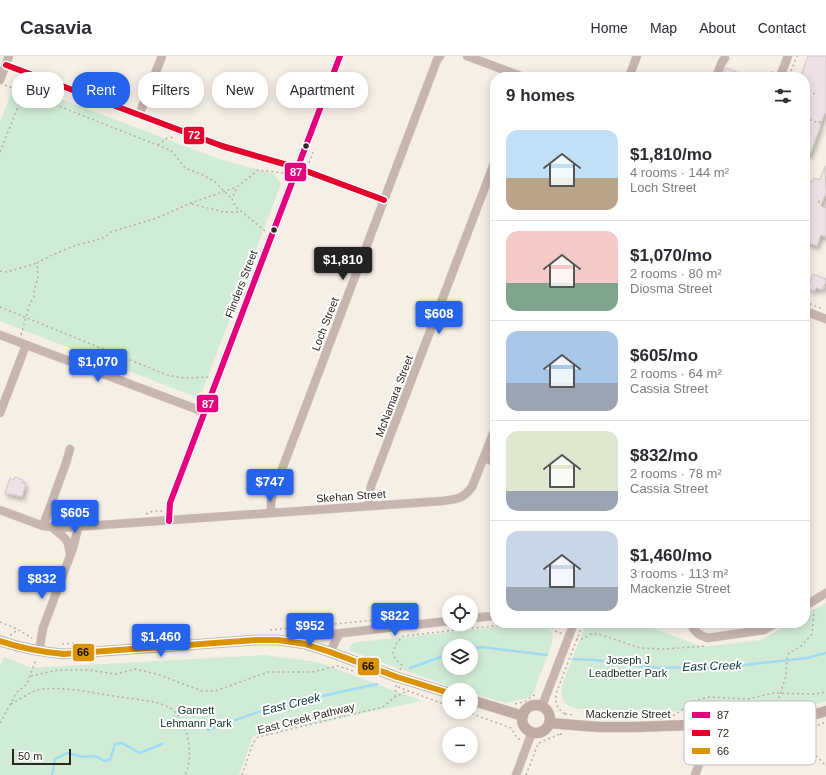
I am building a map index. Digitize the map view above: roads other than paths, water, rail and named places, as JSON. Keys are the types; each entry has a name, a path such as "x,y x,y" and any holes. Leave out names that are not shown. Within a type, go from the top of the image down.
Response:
{"main road":[{"path":"4,638 18,647 39,652 64,654 258,640 278,640 305,644 330,652 396,682 442,692"},
{"path":"478,702 523,716"},
{"path":"536,705 542,706 548,713 549,723 545,730 541,732 532,732 523,724 523,716 526,710 530,707 536,705"},
{"name":"Mackenzie Street","path":"816,714 826,711"},
{"name":"Mackenzie Street","path":"549,723 599,727 684,725"}],"street":[{"path":"0,81 10,56"},
{"path":"139,115 162,56"},
{"name":"Flinders Street","path":"169,521 170,503 340,56"},
{"name":"Loch Street","path":"271,513 273,493 437,60 440,56"},
{"path":"467,56 486,59 513,72"},
{"path":"631,72 637,56"},
{"path":"782,72 788,56"},
{"path":"718,72 725,58"},
{"path":"6,65 222,146 298,168 384,200"},
{"name":"McNamara Street","path":"368,505 371,486 490,174"},
{"path":"810,313 826,319"},
{"path":"0,335 204,412"},
{"path":"0,413 23,344"},
{"path":"490,442 484,458 490,460"},
{"path":"43,526 70,449"},
{"name":"Skehan Street","path":"0,510 43,526 78,528 368,505 442,501 460,498 466,494 472,487 484,458"},
{"path":"52,527 67,539 70,556"},
{"path":"39,652 43,628 70,556 78,528"},
{"path":"810,603 826,593"},
{"path":"478,617 490,616"},
{"path":"278,640 442,622"},
{"path":"542,706 572,628"},
{"path":"694,628 699,636 708,638 729,636 770,628"},
{"path":"330,652 339,634"},
{"path":"516,775 532,732"},
{"path":"695,775 699,765"}],"waterway":[{"name":"East Creek","path":"478,648 547,655"},
{"name":"East Creek","path":"573,659 595,660 656,668 735,666 807,658 826,653"},
{"name":"East Creek","path":"410,668 442,657"},
{"name":"East Creek","path":"208,730 272,707 377,684"},
{"name":"East Creek","path":"52,775 55,759 67,753 84,757 95,756 105,761 110,760 115,744 122,743 140,753 162,744"}],"park label":[{"name":"Joseph J Leadbetter Park","path":"628,666"},
{"name":"Garnett Lehmann Park","path":"196,716"}]}
